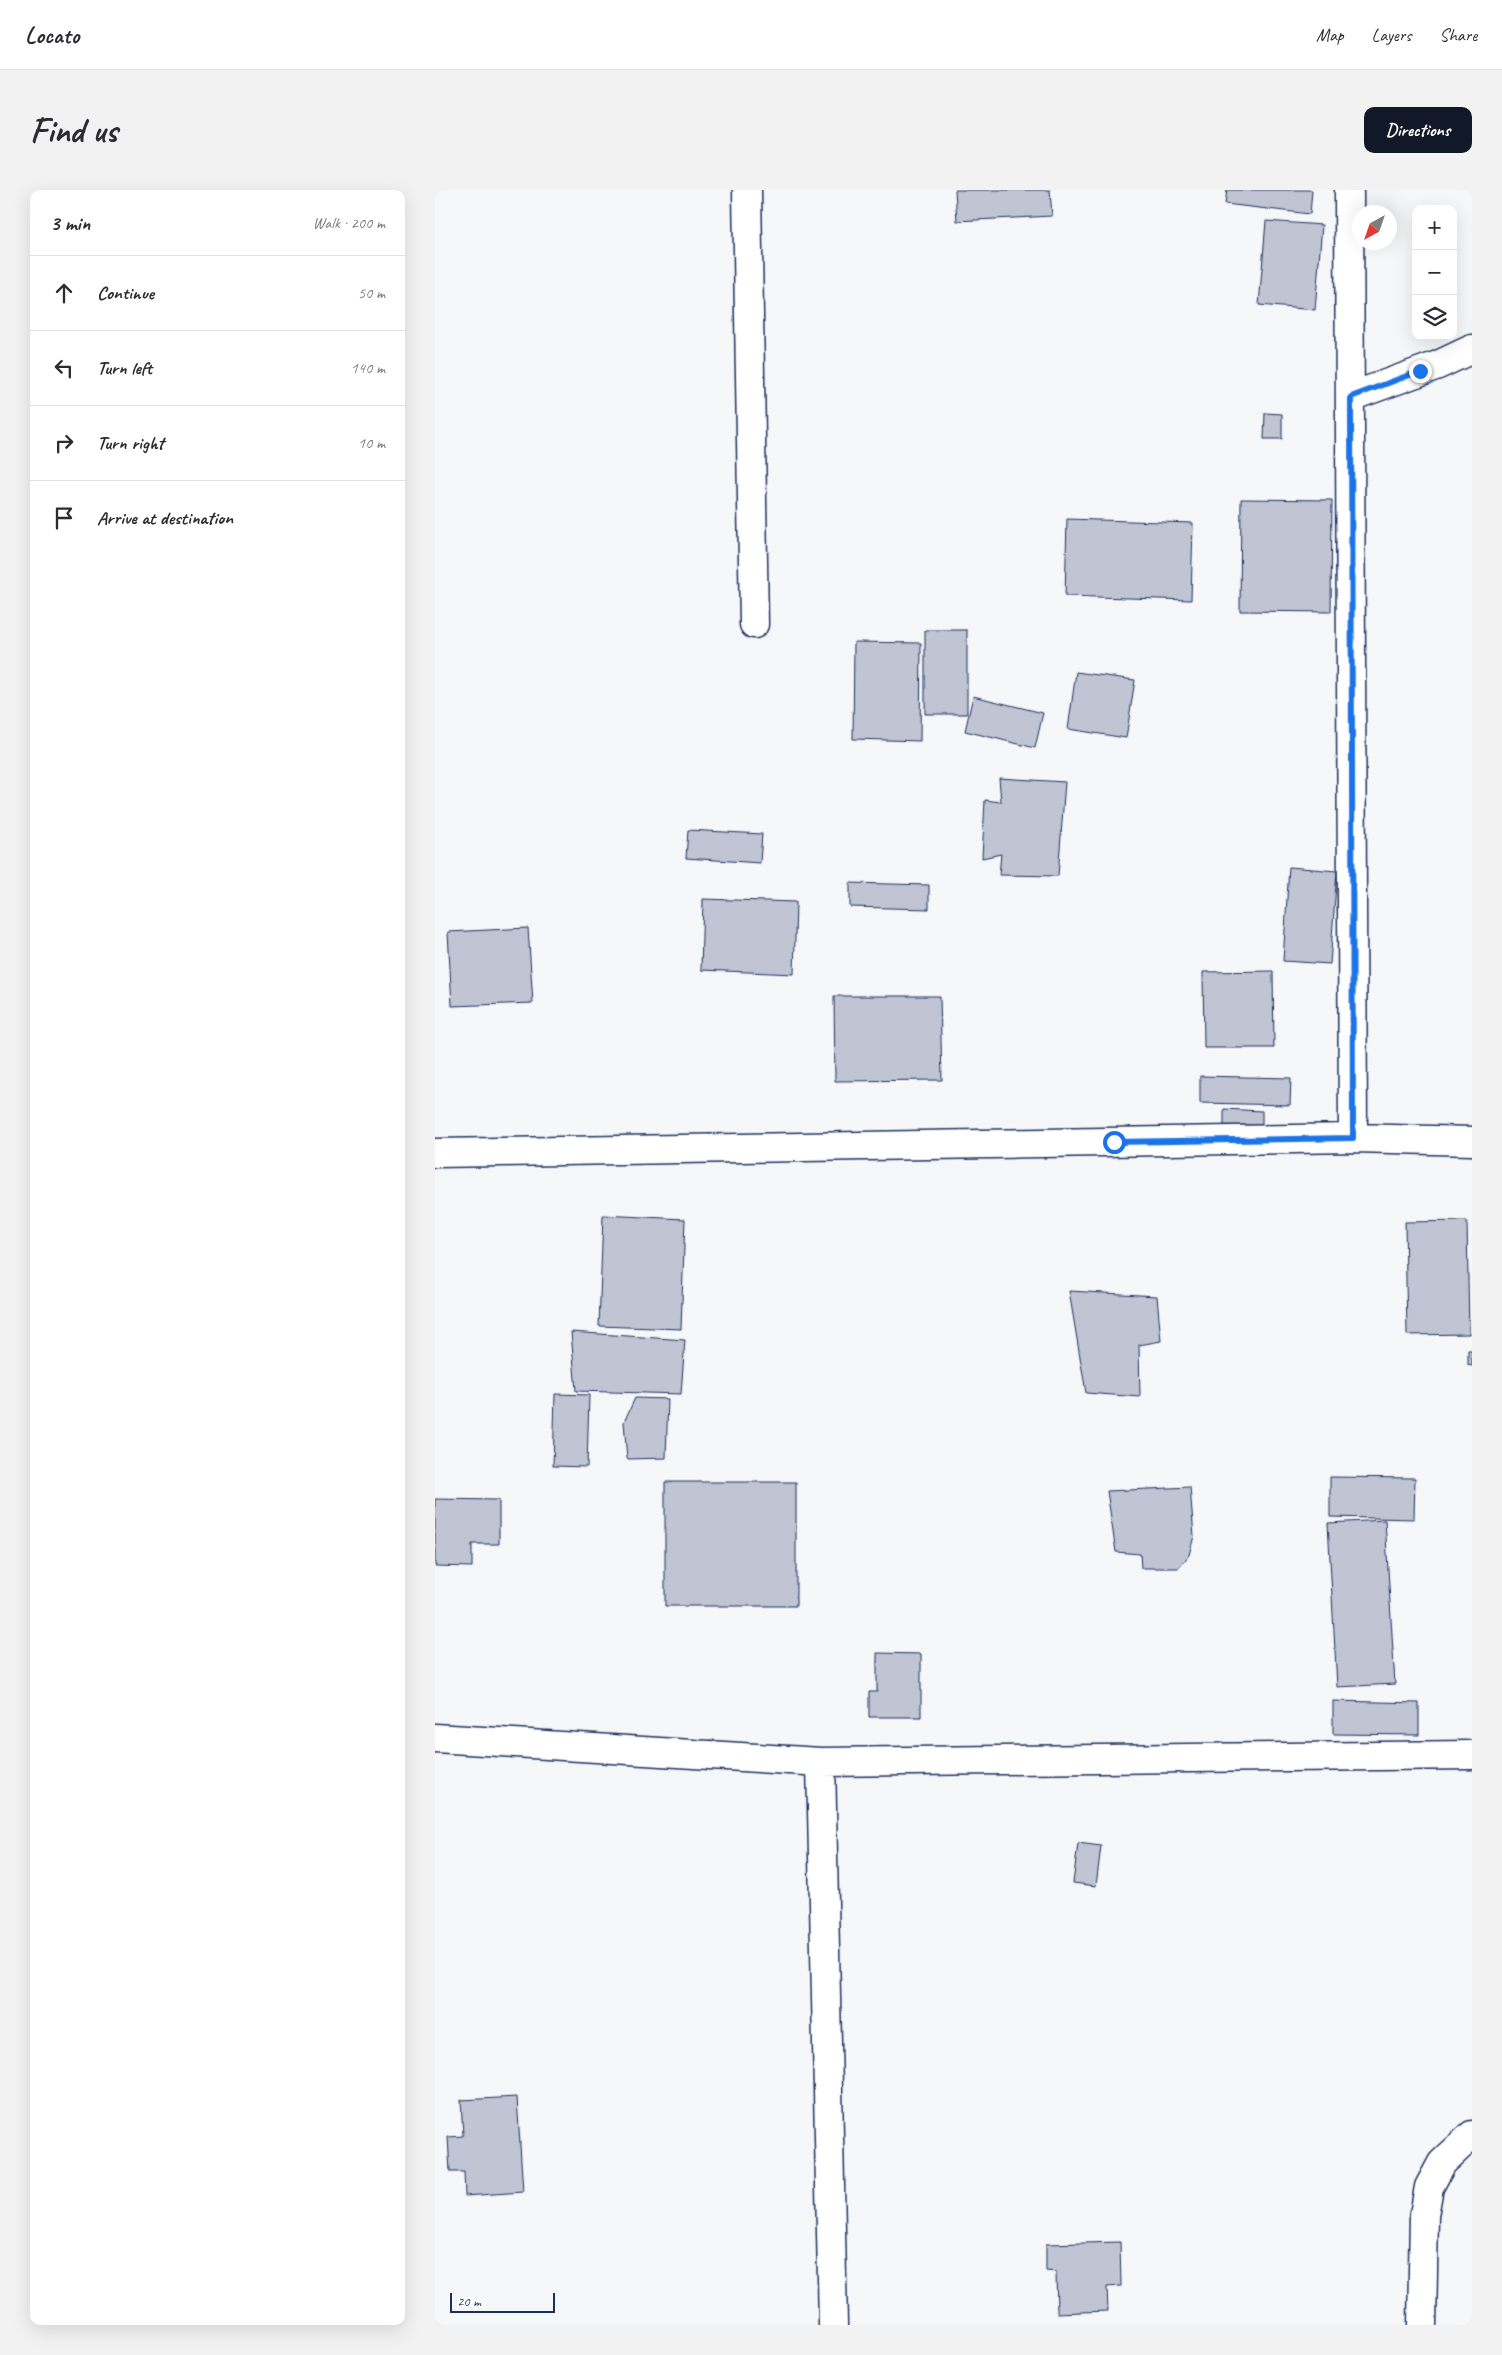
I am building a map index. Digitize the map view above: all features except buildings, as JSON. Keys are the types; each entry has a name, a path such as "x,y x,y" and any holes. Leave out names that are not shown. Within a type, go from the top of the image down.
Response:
{"street":[{"path":"747,190 754,624"},
{"path":"1349,190 1353,1138"},
{"path":"1351,397 1438,365 1472,349"},
{"path":"435,1154 1353,1138 1472,1141"},
{"path":"435,1738 821,1762 1472,1755"},
{"path":"821,1762 833,2325"},
{"path":"1422,2325 1424,2215 1429,2187 1442,2163 1472,2135"}],"route":[{"path":"1114,1142 1353,1138 1351,397 1420,371"}]}
